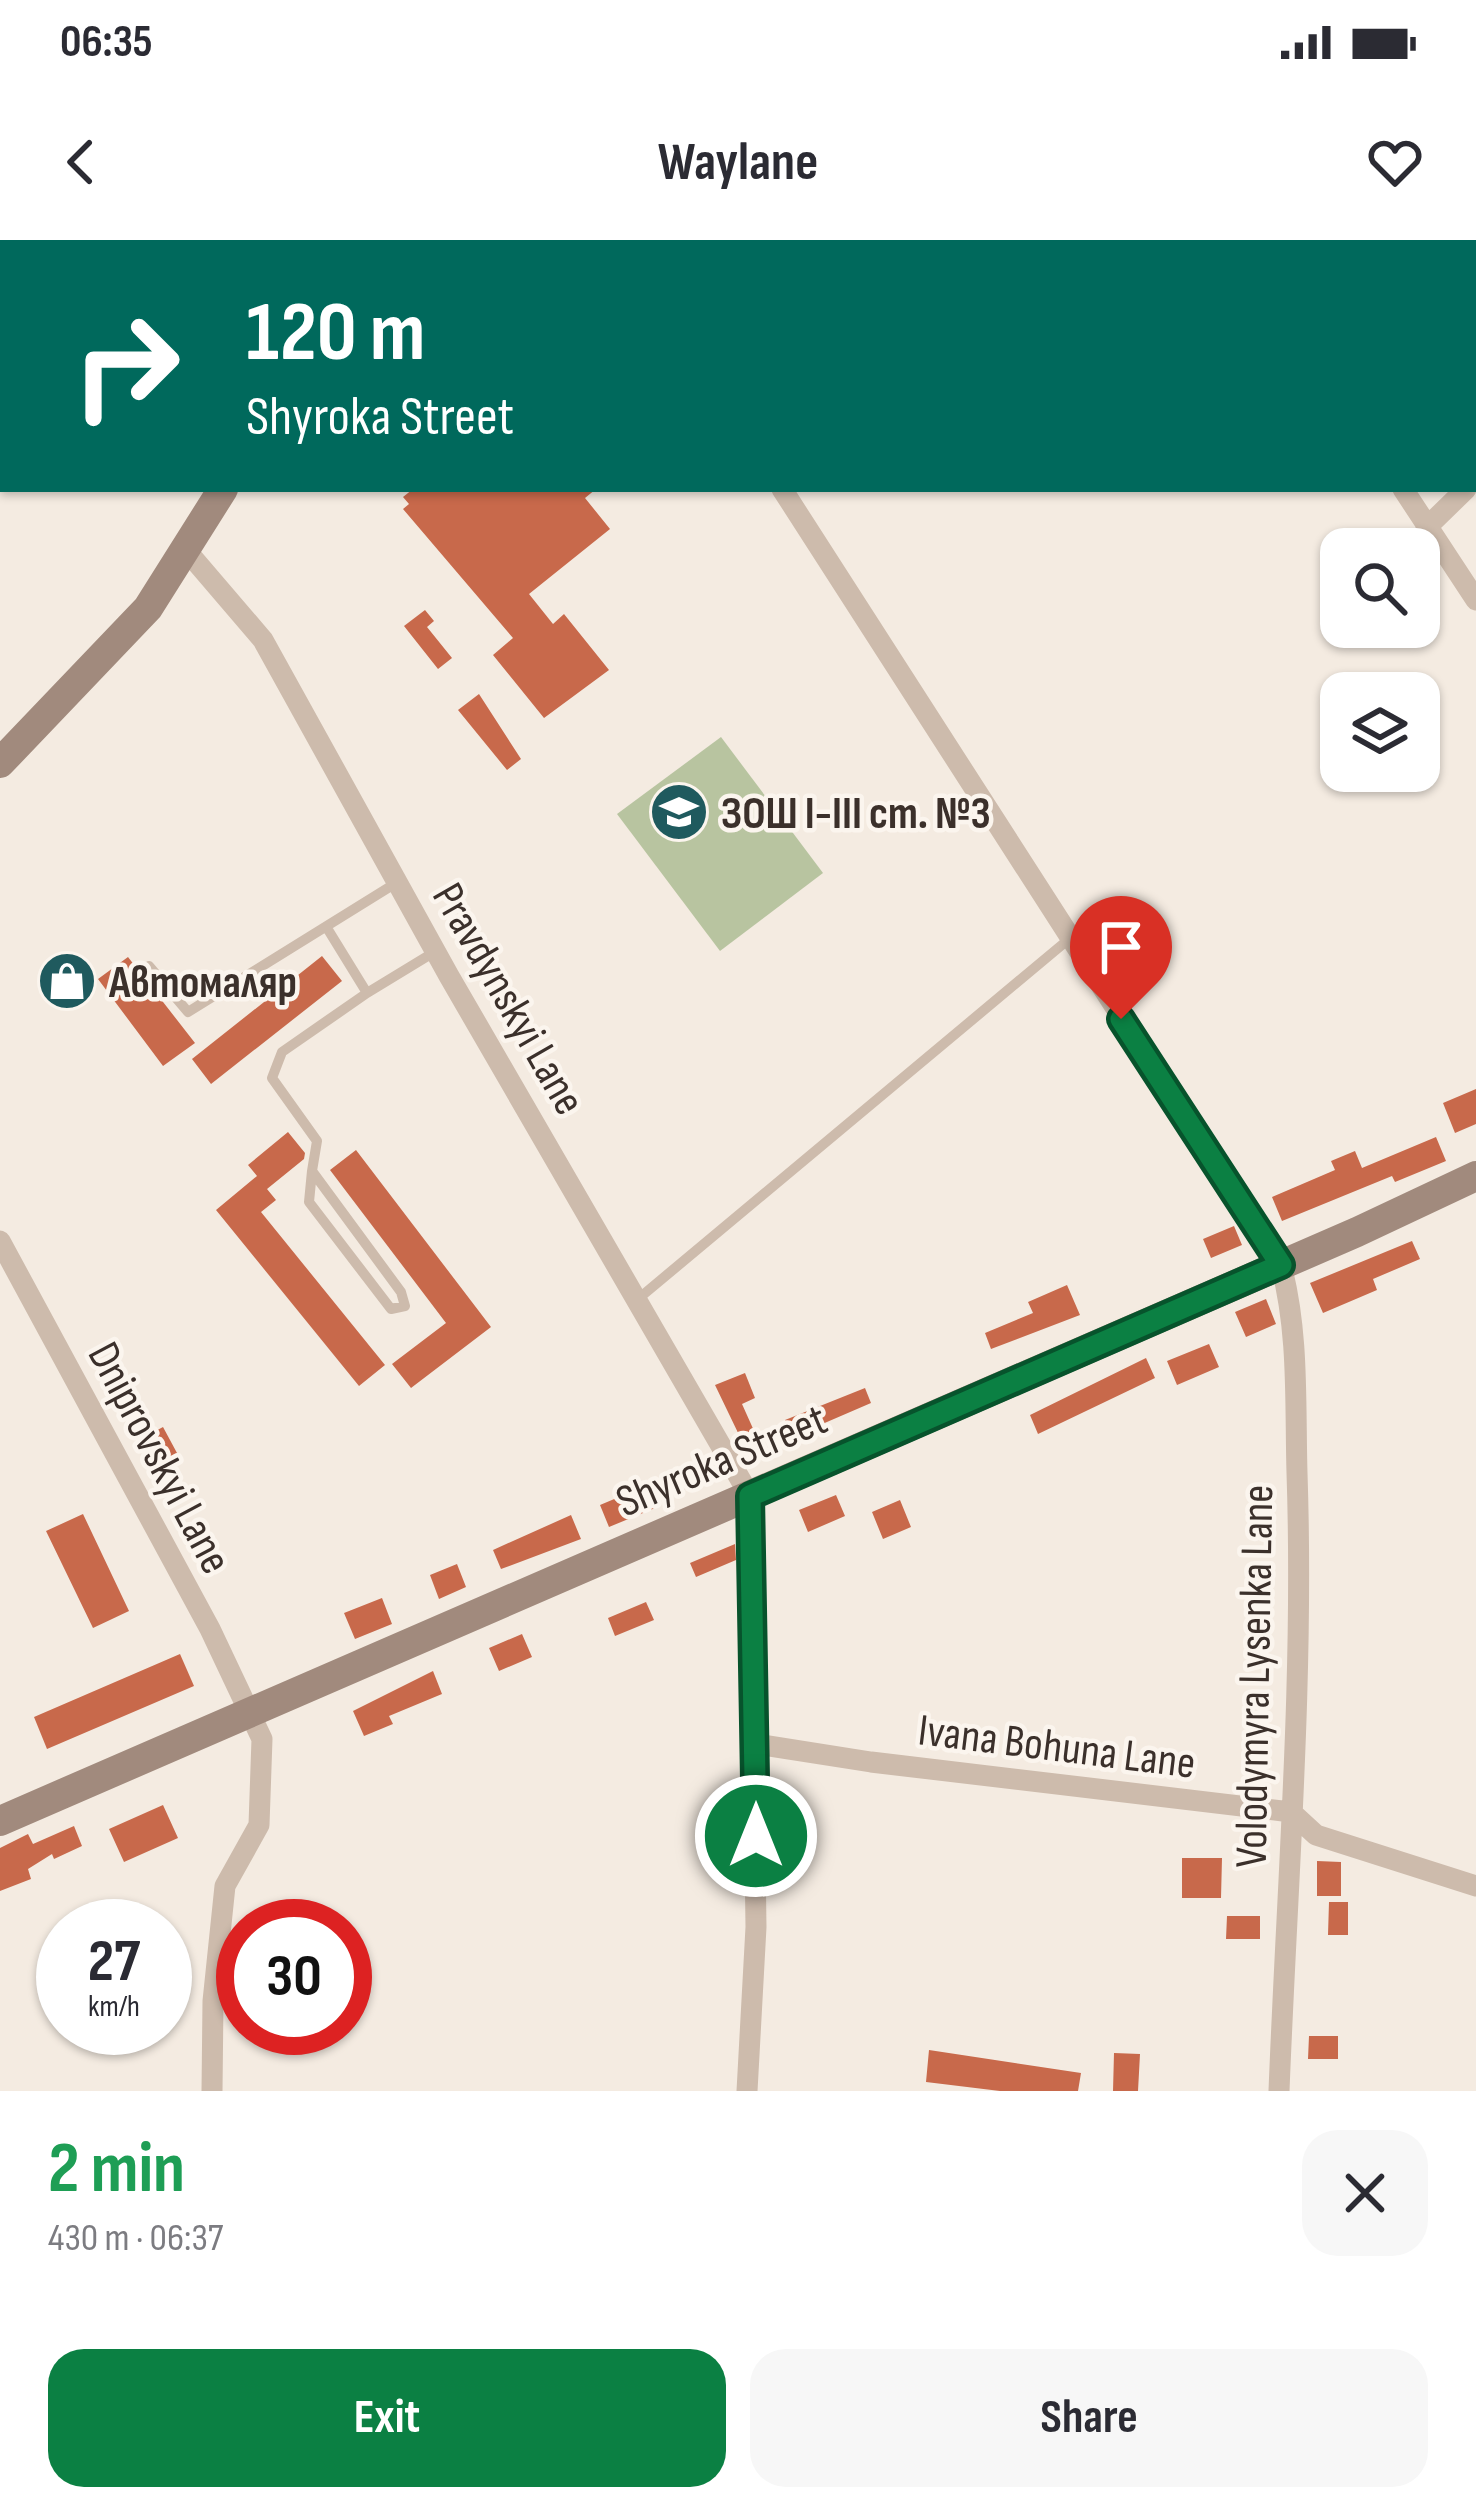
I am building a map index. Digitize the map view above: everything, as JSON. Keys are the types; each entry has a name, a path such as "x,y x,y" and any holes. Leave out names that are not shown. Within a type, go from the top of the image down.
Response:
{"street":[{"path":"0,763 148,608 221,492"},
{"path":"784,492 1281,1265"},
{"path":"1405,492 1426,528 1465,492"},
{"path":"1440,548 1476,600"},
{"name":"Pravdynskyi Lane","path":"186,550 263,640 436,952 750,1496"},
{"name":"Shyroka Street","path":"0,1821 1476,1176"},
{"name":"Dniprovskyi Lane","path":"0,1241 252,1710 262,1739 259,1825 225,1886 213,2001 212,2091"},
{"name":"Volodymyra Lysenka Lane","path":"1279,2091 1300,1558 1294,1313 1281,1265"},
{"path":"750,1496 756,1928 747,2090 764,2091"},
{"name":"Ivana Bohuna Lane","path":"756,1744 1291,1812 1316,1835 1474,1883"}],"lane":[{"path":"149,967 188,1012 399,881"},
{"path":"327,928 367,993"},
{"path":"638,1299 1069,939"},
{"path":"312,1171 401,1292 405,1306 391,1310 309,1202 312,1171 317,1141 272,1078 282,1052 436,952"}],"green space":[{"path":"721,737 823,873 720,951 617,814"}],"building":[{"path":"409,492 592,492 585,498 610,529 529,594 553,624 564,614 609,670 544,718 493,655 513,638 403,509 409,504 403,497"},
{"path":"425,610 434,621 427,627 452,658 438,669 404,626"},
{"path":"479,694 521,759 507,770 458,710"},
{"path":"322,956 342,981 211,1084 192,1059"},
{"path":"128,957 195,1043 163,1066 98,979"},
{"path":"1476,1089 1476,1124 1455,1133 1443,1103"},
{"path":"288,1132 305,1153 304,1159 267,1189 276,1200 261,1212 385,1365 359,1386 216,1210 257,1176 248,1165"},
{"path":"1436,1137 1446,1161 1395,1182 1392,1176 1282,1221 1272,1197 1335,1170 1331,1161 1355,1151 1362,1168"},
{"path":"356,1150 491,1327 411,1388 392,1364 446,1323 330,1170"},
{"path":"1234,1226 1242,1245 1211,1258 1203,1239"},
{"path":"1412,1241 1420,1259 1373,1279 1377,1290 1323,1313 1310,1283"},
{"path":"1067,1285 1080,1315 991,1349 985,1333 1033,1313 1028,1302"},
{"path":"1266,1299 1276,1324 1246,1337 1235,1312"},
{"path":"1209,1344 1219,1367 1177,1385 1167,1361"},
{"path":"1146,1358 1155,1378 1038,1434 1030,1415"},
{"path":"745,1373 755,1398 742,1404 755,1433 741,1439 715,1385"},
{"path":"865,1388 871,1403 820,1425 822,1431 794,1443 785,1420"},
{"path":"163,1427 177,1453 151,1467 137,1441"},
{"path":"707,1460 714,1478 685,1490 677,1472"},
{"path":"650,1484 660,1506 609,1527 600,1505"},
{"path":"836,1495 845,1516 808,1532 799,1510"},
{"path":"900,1500 911,1527 883,1539 872,1512"},
{"path":"83,1514 129,1611 93,1628 46,1531"},
{"path":"571,1515 581,1539 501,1569 493,1550"},
{"path":"735,1544 736,1560 696,1577 690,1563"},
{"path":"457,1564 466,1587 439,1599 430,1575"},
{"path":"382,1598 392,1624 355,1639 344,1613"},
{"path":"646,1602 654,1620 615,1636 608,1618"},
{"path":"522,1634 532,1657 499,1671 489,1648"},
{"path":"180,1654 194,1686 47,1749 34,1717"},
{"path":"433,1671 442,1694 389,1716 393,1724 364,1736 353,1711"},
{"path":"163,1805 178,1838 124,1862 109,1829"},
{"path":"74,1826 82,1846 54,1859 52,1854 28,1869 31,1879 0,1891 0,1848 28,1834 33,1844"},
{"path":"1182,1858 1222,1858 1221,1898 1182,1898"},
{"path":"1317,1861 1341,1862 1341,1896 1317,1896"},
{"path":"1329,1902 1348,1902 1348,1935 1328,1935"},
{"path":"1227,1916 1260,1916 1260,1939 1226,1939"},
{"path":"1309,2036 1338,2036 1338,2059 1308,2059"},
{"path":"929,2050 1081,2073 1078,2091 1000,2091 926,2082"},
{"path":"1114,2053 1140,2054 1138,2091 1113,2091"}],"place":[{"name":"ЗОШ І-ІІІ ст. №3","path":"679,812"},
{"name":"Автомаляр","path":"67,981"}],"route":[{"path":"756,1836 750,1496 1281,1265 1121,1019"}]}
